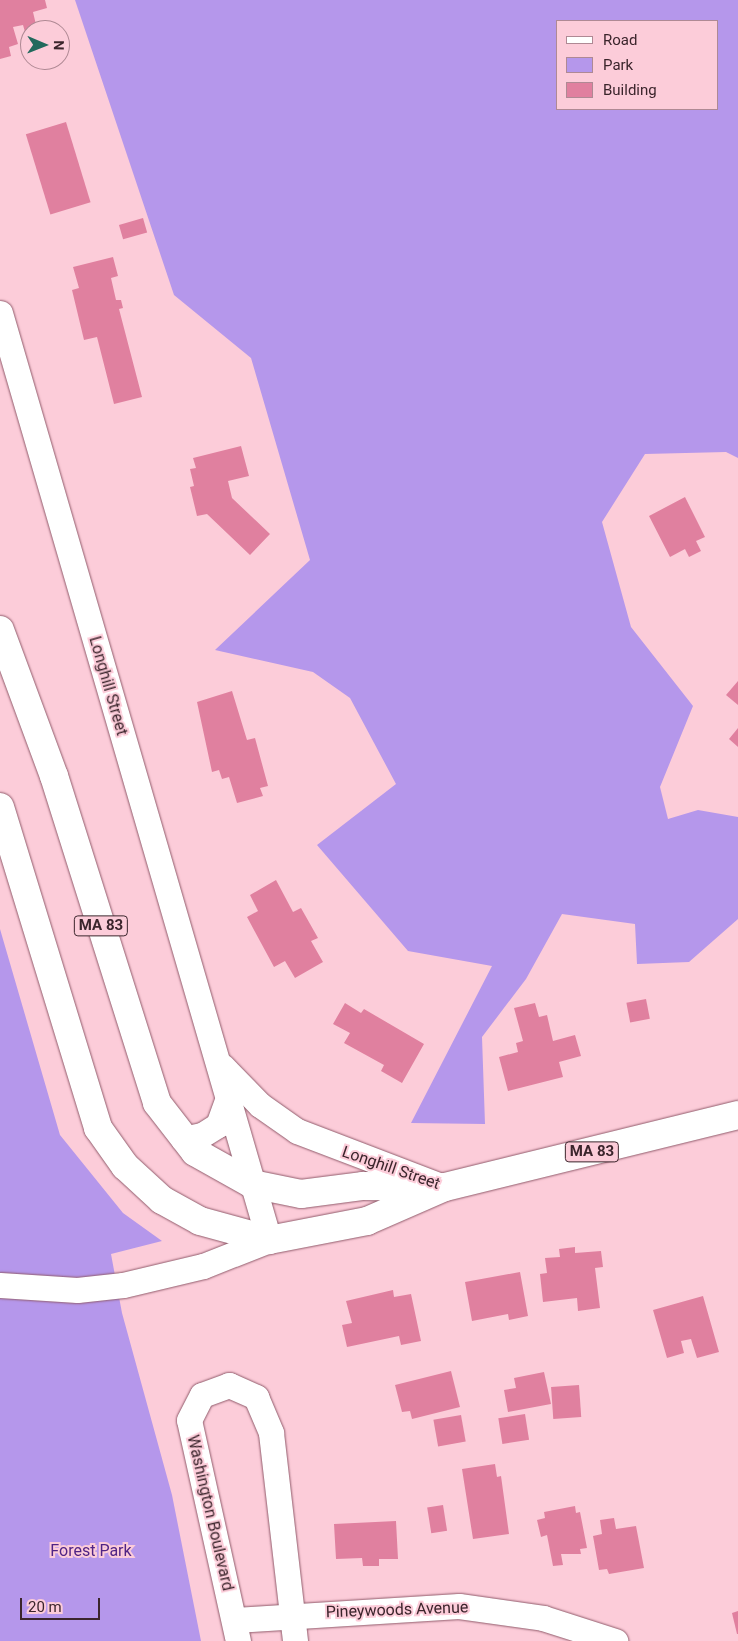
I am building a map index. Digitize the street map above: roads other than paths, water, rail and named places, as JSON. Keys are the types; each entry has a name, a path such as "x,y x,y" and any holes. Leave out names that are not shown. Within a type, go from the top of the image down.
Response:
{"main road":[{"name":"MA 83","path":"0,630 54,776 148,1080 157,1103 183,1139 209,1162 252,1184 301,1194 363,1186 445,1187"},
{"name":"MA 83","path":"0,807 82,1084 102,1134 126,1166 175,1209 220,1228 269,1240 367,1221 445,1187"},
{"name":"Longhill Street","path":"445,1187 738,1115"}],"street":[{"name":"Longhill Street","path":"0,313 269,1240"},
{"name":"Longhill Street","path":"217,1060 260,1105 297,1131 445,1187"},
{"path":"183,1139 202,1135 218,1125 228,1098"},
{"path":"0,1286 77,1290 123,1285 203,1266 269,1240"},
{"name":"Washington Boulevard","path":"236,1630 189,1420 202,1395 229,1385 256,1397 271,1433 295,1641"},
{"name":"Pineywoods Avenue","path":"236,1630 292,1614 433,1606 479,1608 567,1624 615,1641"}],"park label":[{"name":"Forest Park","path":"91,1551"}]}
